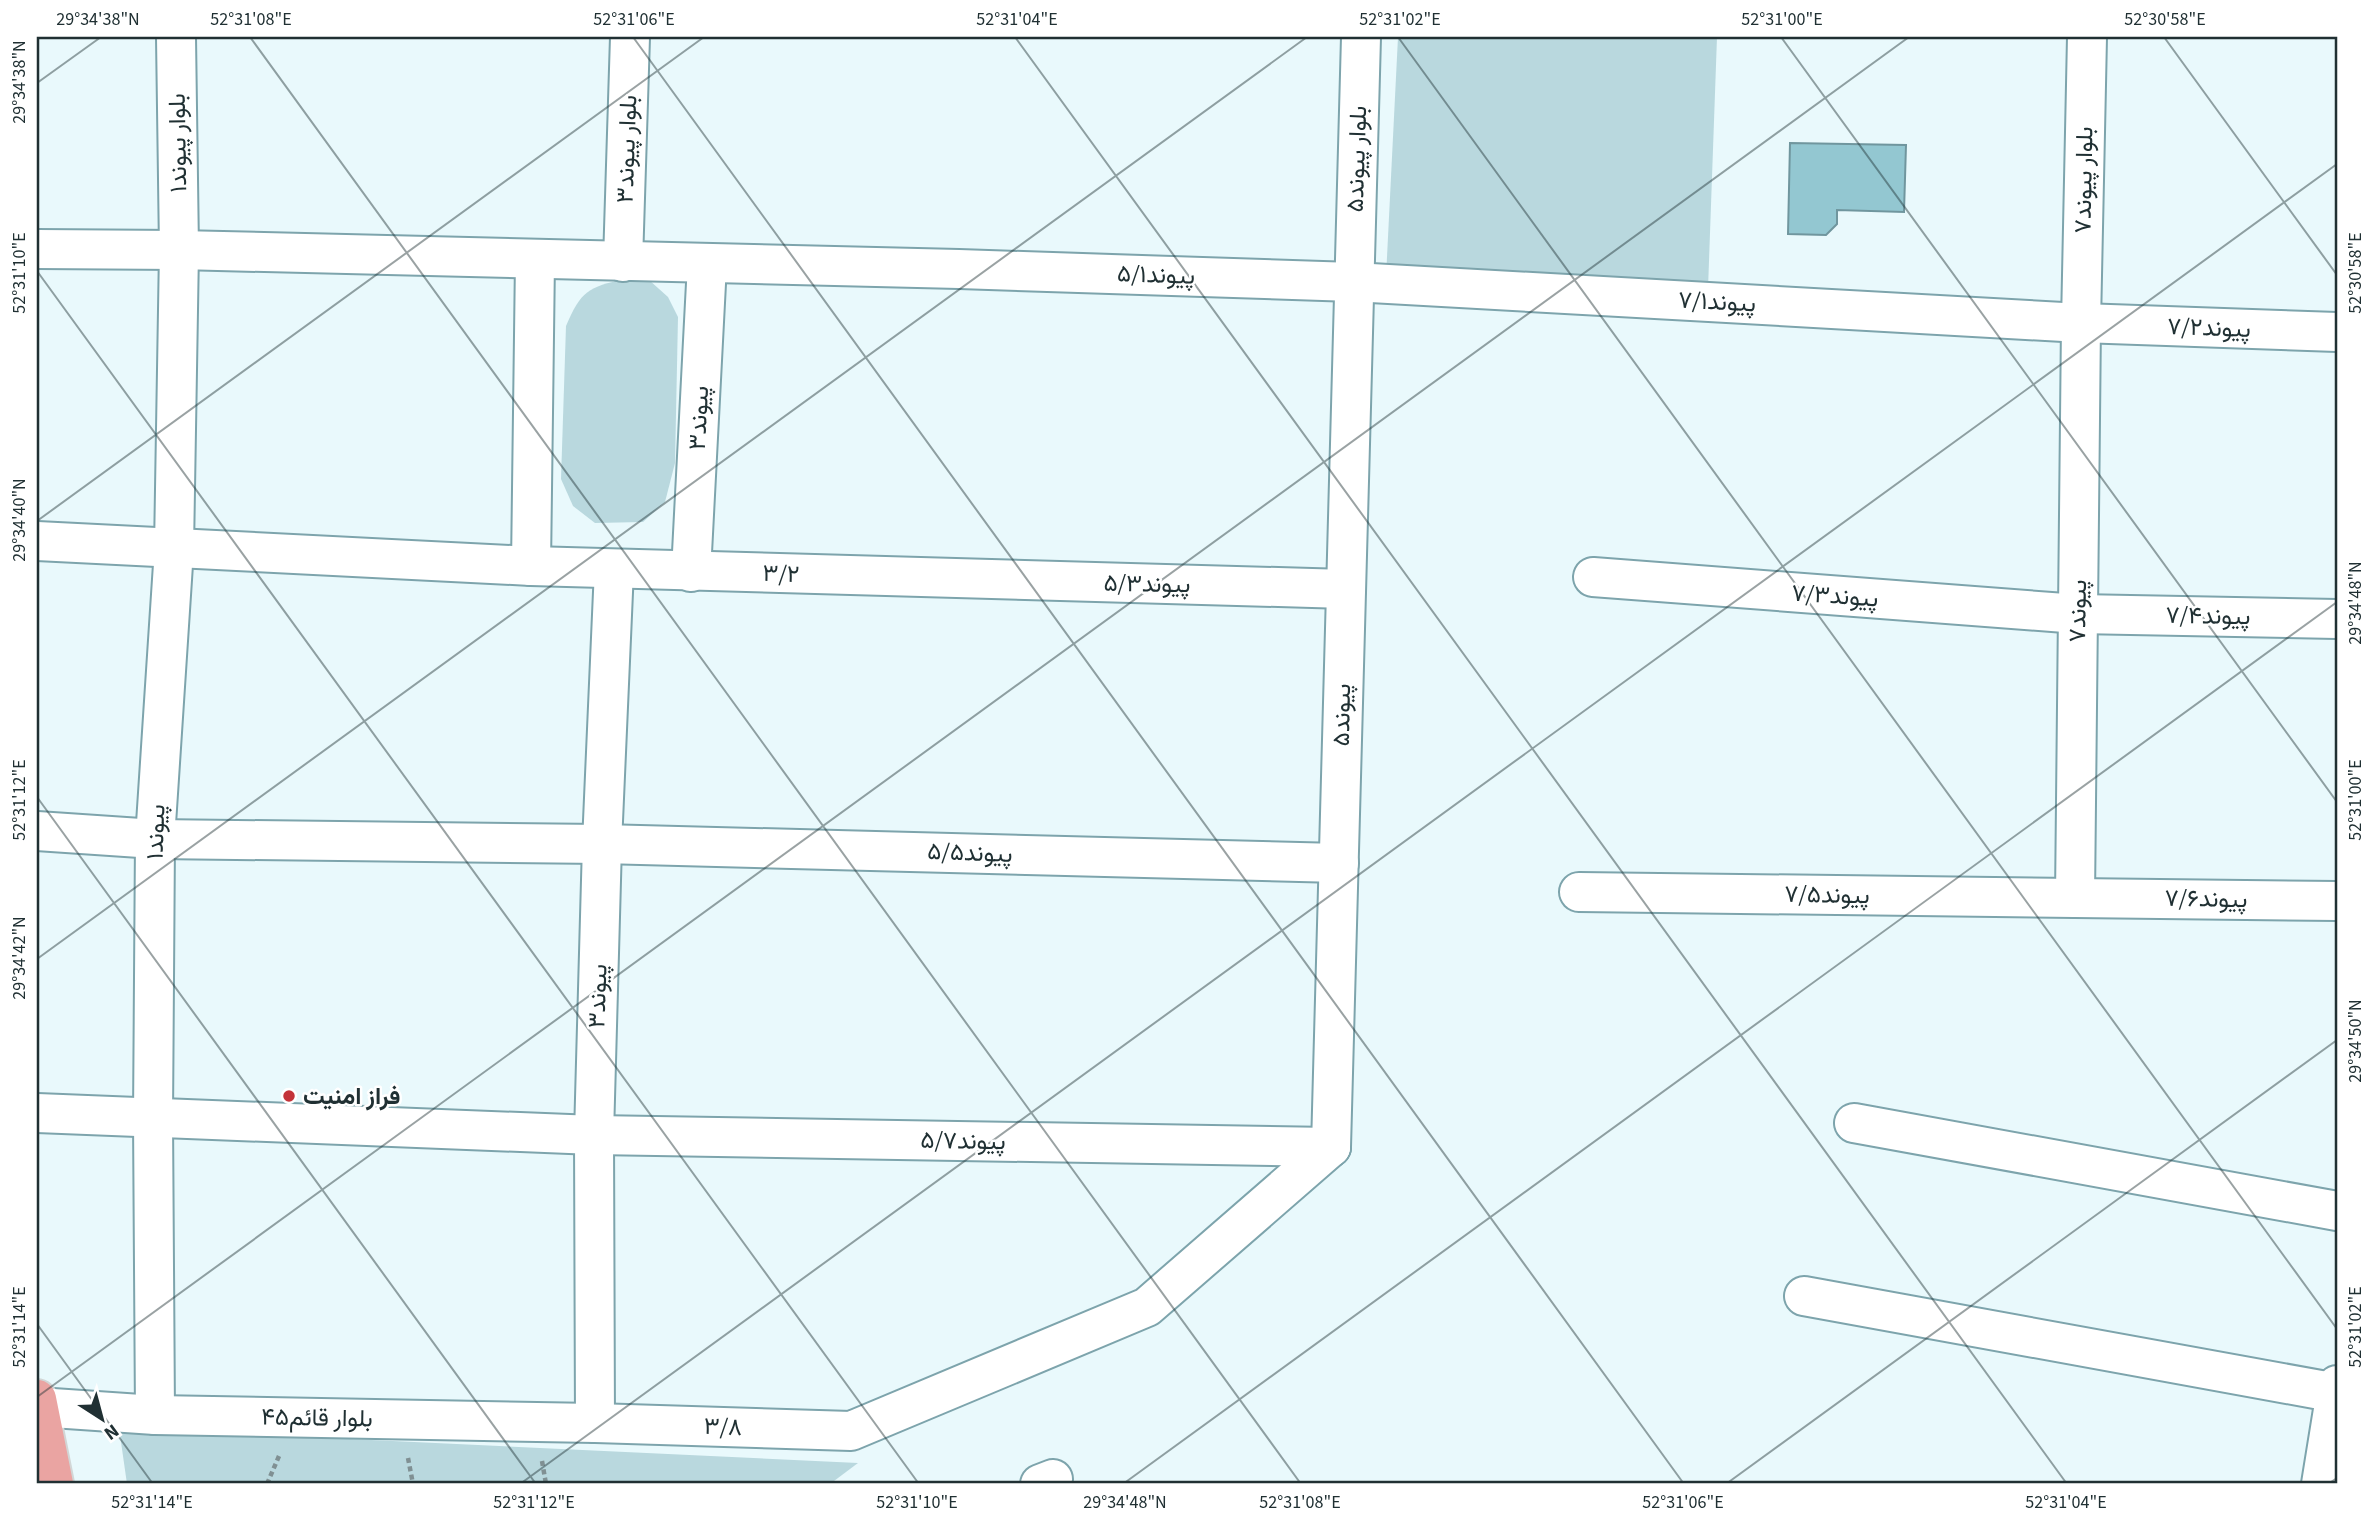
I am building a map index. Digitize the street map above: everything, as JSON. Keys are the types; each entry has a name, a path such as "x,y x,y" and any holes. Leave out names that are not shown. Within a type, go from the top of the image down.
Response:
{"main road":[{"path":"37,1403 54,1484"}],"street":[{"name":"بلوار پیوند۱","path":"176,37 179,250"},
{"name":"بلوار پیوند۳","path":"623,262 631,37"},
{"name":"بلوار پیوند۵","path":"1353,282 1361,37"},
{"name":"بلوار پیوند۷","path":"2081,323 2087,37"},
{"name":"پیوند۵/۱","path":"37,248 959,269 1353,282"},
{"name":"پیوند۱","path":"155,1415 155,839 174,549 179,250"},
{"path":"531,566 535,259"},
{"name":"پیوند۳","path":"691,572 707,264"},
{"name":"پیوند۷/۱","path":"1353,282 2081,323"},
{"name":"پیوند۵","path":"1331,1147 1353,282"},
{"name":"پیوند۷/۲","path":"2081,323 2337,332"},
{"name":"پیوند۷","path":"2075,898 2081,323"},
{"name":"۳/۲","path":"37,541 531,566 948,579"},
{"name":"پیوند۳","path":"595,1423 594,1135 602,844 614,569"},
{"name":"پیوند۷/۳","path":"1593,578 2078,614"},
{"name":"پیوند۵/۳","path":"948,579 1346,589"},
{"name":"پیوند۷/۴","path":"2078,614 2337,619"},
{"name":"پیوند۵/۵","path":"37,831 155,839 602,844 1339,863"},
{"name":"پیوند۷/۵","path":"1579,892 2075,898"},
{"name":"پیوند۷/۶","path":"2075,898 2337,901"},
{"name":"پیوند۵/۷","path":"37,1114 594,1135 1331,1147"},
{"path":"1854,1123 2337,1211"},
{"name":"۳/۸","path":"595,1423 851,1431 1147,1307 1331,1147"},
{"path":"1804,1296 2337,1390 2320,1484"},
{"name":"بلوار قائم۴۵","path":"37,1403 155,1415 595,1423"}],"path":[{"path":"267,1484 282,1450"},
{"path":"407,1453 413,1484"},
{"path":"541,1456 546,1484"}],"shaded area":[{"path":"1398,37 1717,37 1708,289 1386,277"},
{"path":"625,279 649,280 668,297 678,317 675,463 665,502 643,522 595,523 573,506 561,479 566,326 576,305 587,292"},
{"path":"119,1428 858,1463 830,1484 127,1484"}],"building":[{"path":"1790,143 1906,145 1904,212 1837,210 1837,224 1826,235 1788,234"}],"place":[{"name":"فراز امنیت","path":"289,1096"}]}
